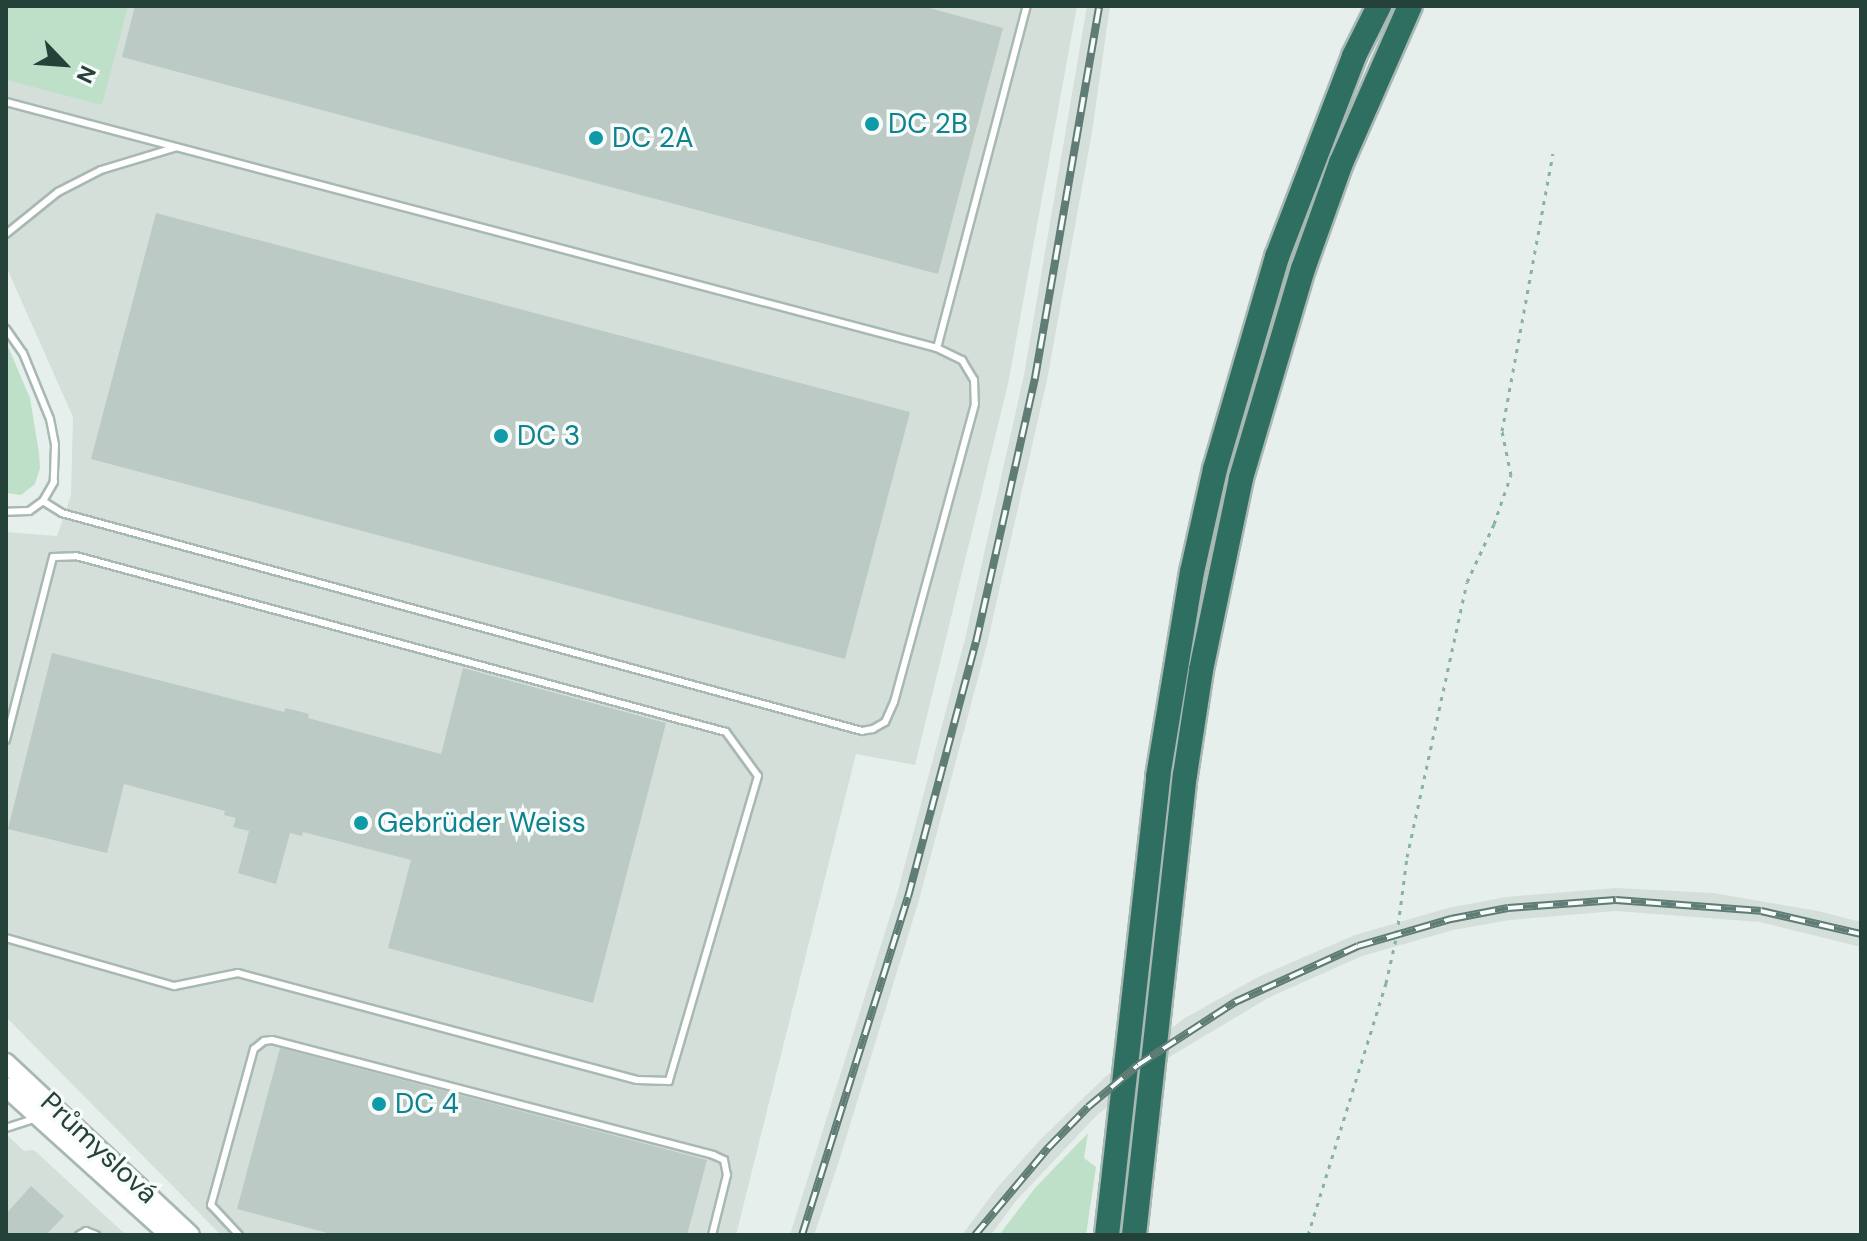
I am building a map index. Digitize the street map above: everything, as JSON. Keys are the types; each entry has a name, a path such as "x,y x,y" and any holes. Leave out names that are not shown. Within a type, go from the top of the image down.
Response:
{"highway":[{"path":"1107,1235 1158,777 1195,557 1226,429 1277,257 1349,69 1379,6"},
{"path":"1134,1235 1185,775 1204,656 1241,478 1303,269 1346,150 1410,6"}],"main road":[{"name":"Průmyslová","path":"6,1063 190,1235"},
{"name":"Průmyslová","path":"6,1087 170,1235"}],"lane":[{"path":"937,348 1027,6"},
{"path":"6,102 937,348 962,360 974,380 975,404 894,702 885,722 862,731 62,513 43,501"},
{"path":"6,234 58,192 101,170 177,147"},
{"path":"6,329 23,353 50,419 55,445 54,482 43,501 29,511 6,512"},
{"path":"6,740 53,557 76,556 726,732 758,776 669,1081 637,1080 238,973 174,986 6,938"},
{"path":"239,1235 211,1205 254,1049 264,1041 272,1040 713,1155 724,1160 727,1175 712,1235"},
{"path":"6,1128 40,1117"},
{"path":"79,1235 90,1231 96,1235"}],"path":[{"path":"1308,1235 1386,983 1397,934 1407,857 1467,582 1494,524 1511,475 1502,431 1553,154"}],"shaded area":[{"path":"6,6 1077,6 1008,384 915,765 856,754 736,1235 221,1235 6,1017 6,532 57,536 71,495 73,417 6,266"},
{"path":"1087,6 1110,6 1092,132 1047,380 987,644 919,900 838,1164 814,1235 790,1235 897,894 965,639 1024,375"},
{"path":"1616,888 1713,893 1818,911 1861,922 1861,947 1760,922 1616,911 1510,920 1453,930 1362,956 1268,998 1171,1056 1096,1116 1015,1202 991,1235 962,1235 997,1188 1040,1140 1105,1077 1185,1018 1258,977 1355,935 1448,908 1506,897"},
{"path":"6,1134 24,1151 34,1150 126,1235 6,1235"}],"green space":[{"path":"6,6 128,6 102,105 6,80"},
{"path":"6,342 30,398 39,453 40,468 35,484 21,495 6,493"},
{"path":"1088,1133 1084,1158 1096,1167 1086,1235 999,1235 1035,1188"}],"building":[{"name":"DC 2A","path":"135,6 922,6 1003,28 938,274 122,57"},
{"name":"DC 3","path":"156,213 910,412 845,659 91,459"},
{"path":"52,653 284,712 286,708 309,714 308,718 441,754 463,668 666,723 593,1003 388,948 411,860 303,832 302,836 290,833 276,884 238,873 249,831 233,827 236,818 224,815 225,811 124,784 107,853 8,829"},
{"name":"DC 4","path":"280,1048 707,1160 687,1235 335,1235 237,1209"},
{"path":"31,1186 64,1216 46,1235 6,1235 6,1214"}],"railway":[{"path":"802,1235 908,897 976,642 1035,378 1099,6"},
{"path":"975,1235 1048,1148 1088,1107 1138,1065 1235,1002 1358,946 1451,919 1508,908 1616,900 1761,911 1861,934"}],"place":[{"name":"DC 2B","path":"872,124"},
{"name":"DC 2A","path":"596,138"},
{"name":"DC 3","path":"501,436"},
{"name":"Gebrüder Weiss","path":"361,823"},
{"name":"DC 4","path":"379,1104"}]}
